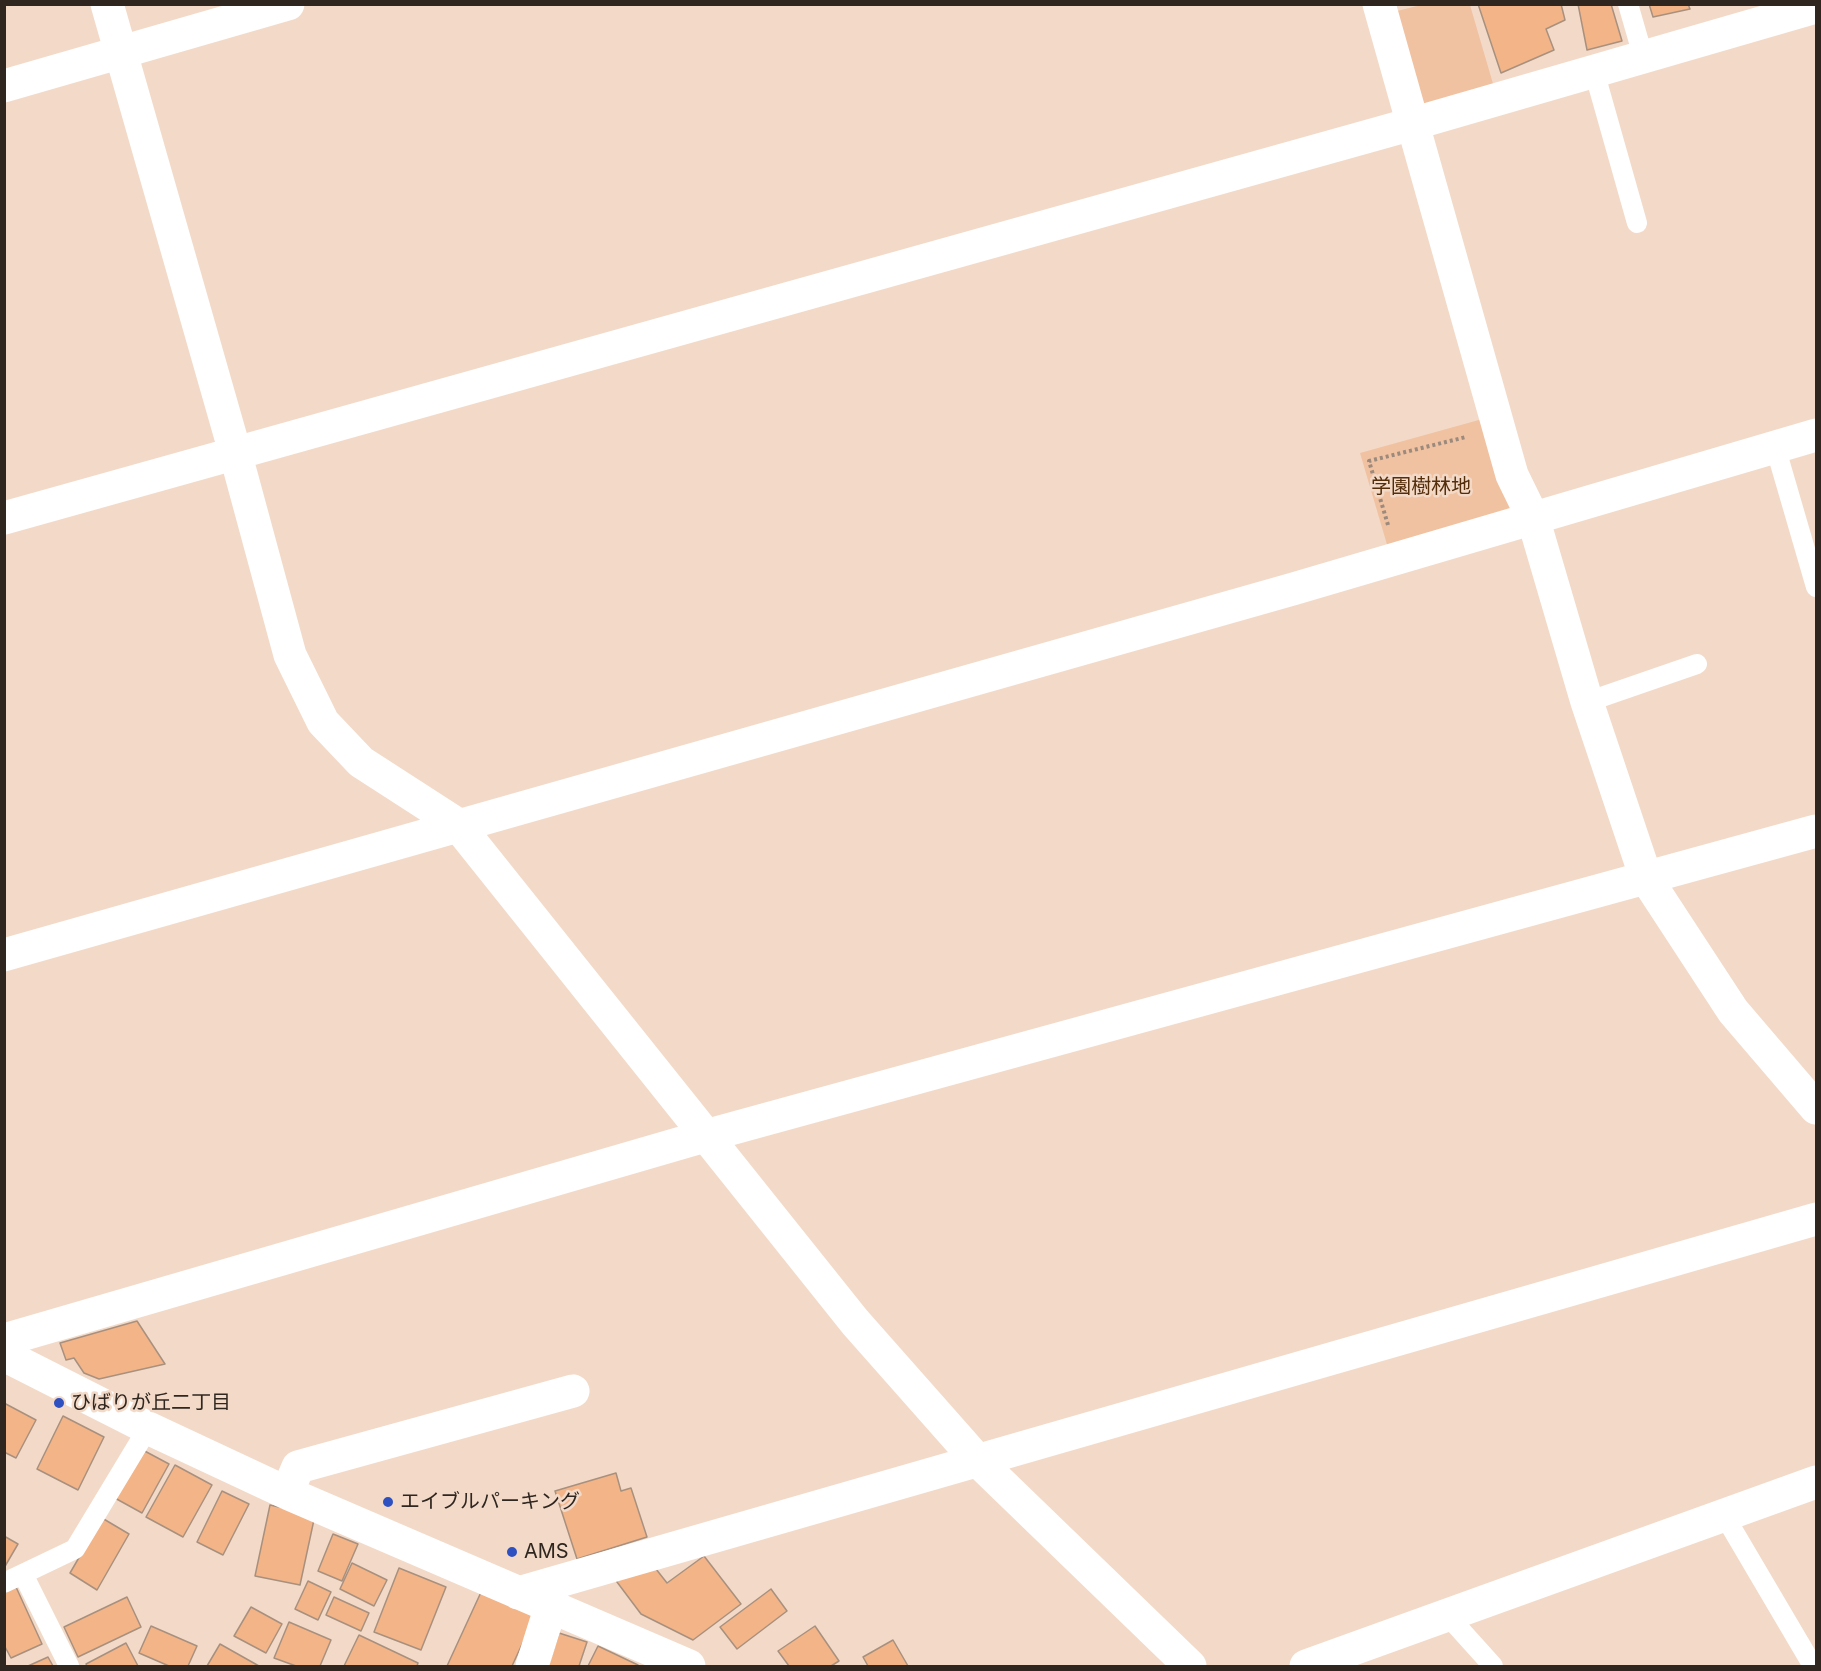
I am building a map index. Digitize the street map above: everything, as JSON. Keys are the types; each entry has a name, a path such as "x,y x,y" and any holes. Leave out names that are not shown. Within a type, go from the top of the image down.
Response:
{"street":[{"path":"107,4 235,452 290,655 323,722 361,762 457,824 855,1322 977,1460 1190,1666"},
{"path":"4,86 288,4"},
{"path":"1379,4 1512,475 1533,518 1587,702 1646,878 1733,1011 1816,1108"},
{"path":"4,518 1412,124 1816,7"},
{"path":"4,955 457,824 1282,592 1816,435"},
{"path":"4,1340 705,1136 1816,831"},
{"path":"518,1593 1816,1219"},
{"path":"4,1355 148,1428 287,1493 688,1666"},
{"path":"287,1493 298,1467 573,1391"},
{"path":"1306,1666 1816,1482"},
{"path":"532,1666 551,1606"}],"lane":[{"path":"1628,4 1643,56"},
{"path":"1594,71 1637,223"},
{"path":"1775,446 1816,587"},
{"path":"1587,702 1697,664"},
{"path":"4,1583 75,1549 148,1428"},
{"path":"1724,1515 1813,1666"},
{"path":"23,1574 69,1666"},
{"path":"1448,1615 1493,1666"}],"path":[{"path":"1389,528 1369,462 1468,436"}],"green space":[{"path":"1421,5 1470,5 1494,87 1422,110 1397,11"},
{"name":"学園樹林地","path":"1486,418 1513,508 1388,548 1360,453"}],"building":[{"path":"1478,4 1561,4 1565,20 1546,29 1554,50 1501,73"},
{"path":"1578,4 1611,4 1622,41 1587,50"},
{"path":"1649,4 1688,4 1690,9 1653,17"},
{"path":"137,1321 165,1364 99,1379 84,1373 74,1358 66,1360 60,1343"},
{"path":"4,1403 36,1420 16,1458 4,1452"},
{"path":"63,1416 104,1437 78,1490 37,1469"},
{"path":"139,1448 169,1464 142,1513 113,1497"},
{"path":"175,1465 212,1485 183,1537 146,1517"},
{"path":"616,1473 621,1491 631,1488 647,1537 577,1559 555,1491"},
{"path":"222,1491 249,1504 223,1555 197,1542"},
{"path":"270,1505 315,1515 300,1585 255,1576"},
{"path":"102,1518 129,1534 97,1590 70,1573"},
{"path":"333,1534 358,1544 342,1581 318,1571"},
{"path":"4,1536 18,1544 4,1568"},
{"path":"704,1556 741,1604 693,1640 641,1614 614,1578 656,1569 667,1583"},
{"path":"352,1563 387,1580 374,1606 340,1589"},
{"path":"399,1568 446,1587 421,1650 374,1632"},
{"path":"308,1581 331,1592 318,1620 295,1609"},
{"path":"16,1587 42,1644 11,1658 4,1645 4,1593"},
{"path":"771,1589 787,1611 737,1649 720,1627"},
{"path":"482,1590 536,1614 512,1666 447,1666"},
{"path":"127,1597 141,1627 78,1657 64,1627"},
{"path":"334,1597 369,1613 361,1631 326,1615"},
{"path":"251,1607 282,1624 266,1653 234,1636"},
{"path":"289,1622 331,1640 320,1666 296,1666 274,1658"},
{"path":"151,1626 197,1646 188,1666 169,1666 139,1653"},
{"path":"815,1626 839,1661 831,1666 789,1666 778,1651"},
{"path":"559,1633 587,1642 579,1666 548,1666"},
{"path":"359,1635 418,1663 417,1666 344,1666"},
{"path":"893,1640 908,1666 868,1666 863,1657"},
{"path":"126,1643 138,1666 87,1666 86,1664"},
{"path":"220,1644 259,1666 207,1666"},
{"path":"598,1646 638,1665 638,1666 588,1666"},
{"path":"48,1657 53,1666 28,1666"}],"place":[{"name":"ひばりが丘二丁目","path":"59,1403"},
{"name":"エイブルパーキング","path":"388,1502"},
{"name":"AMS","path":"512,1552"}]}
